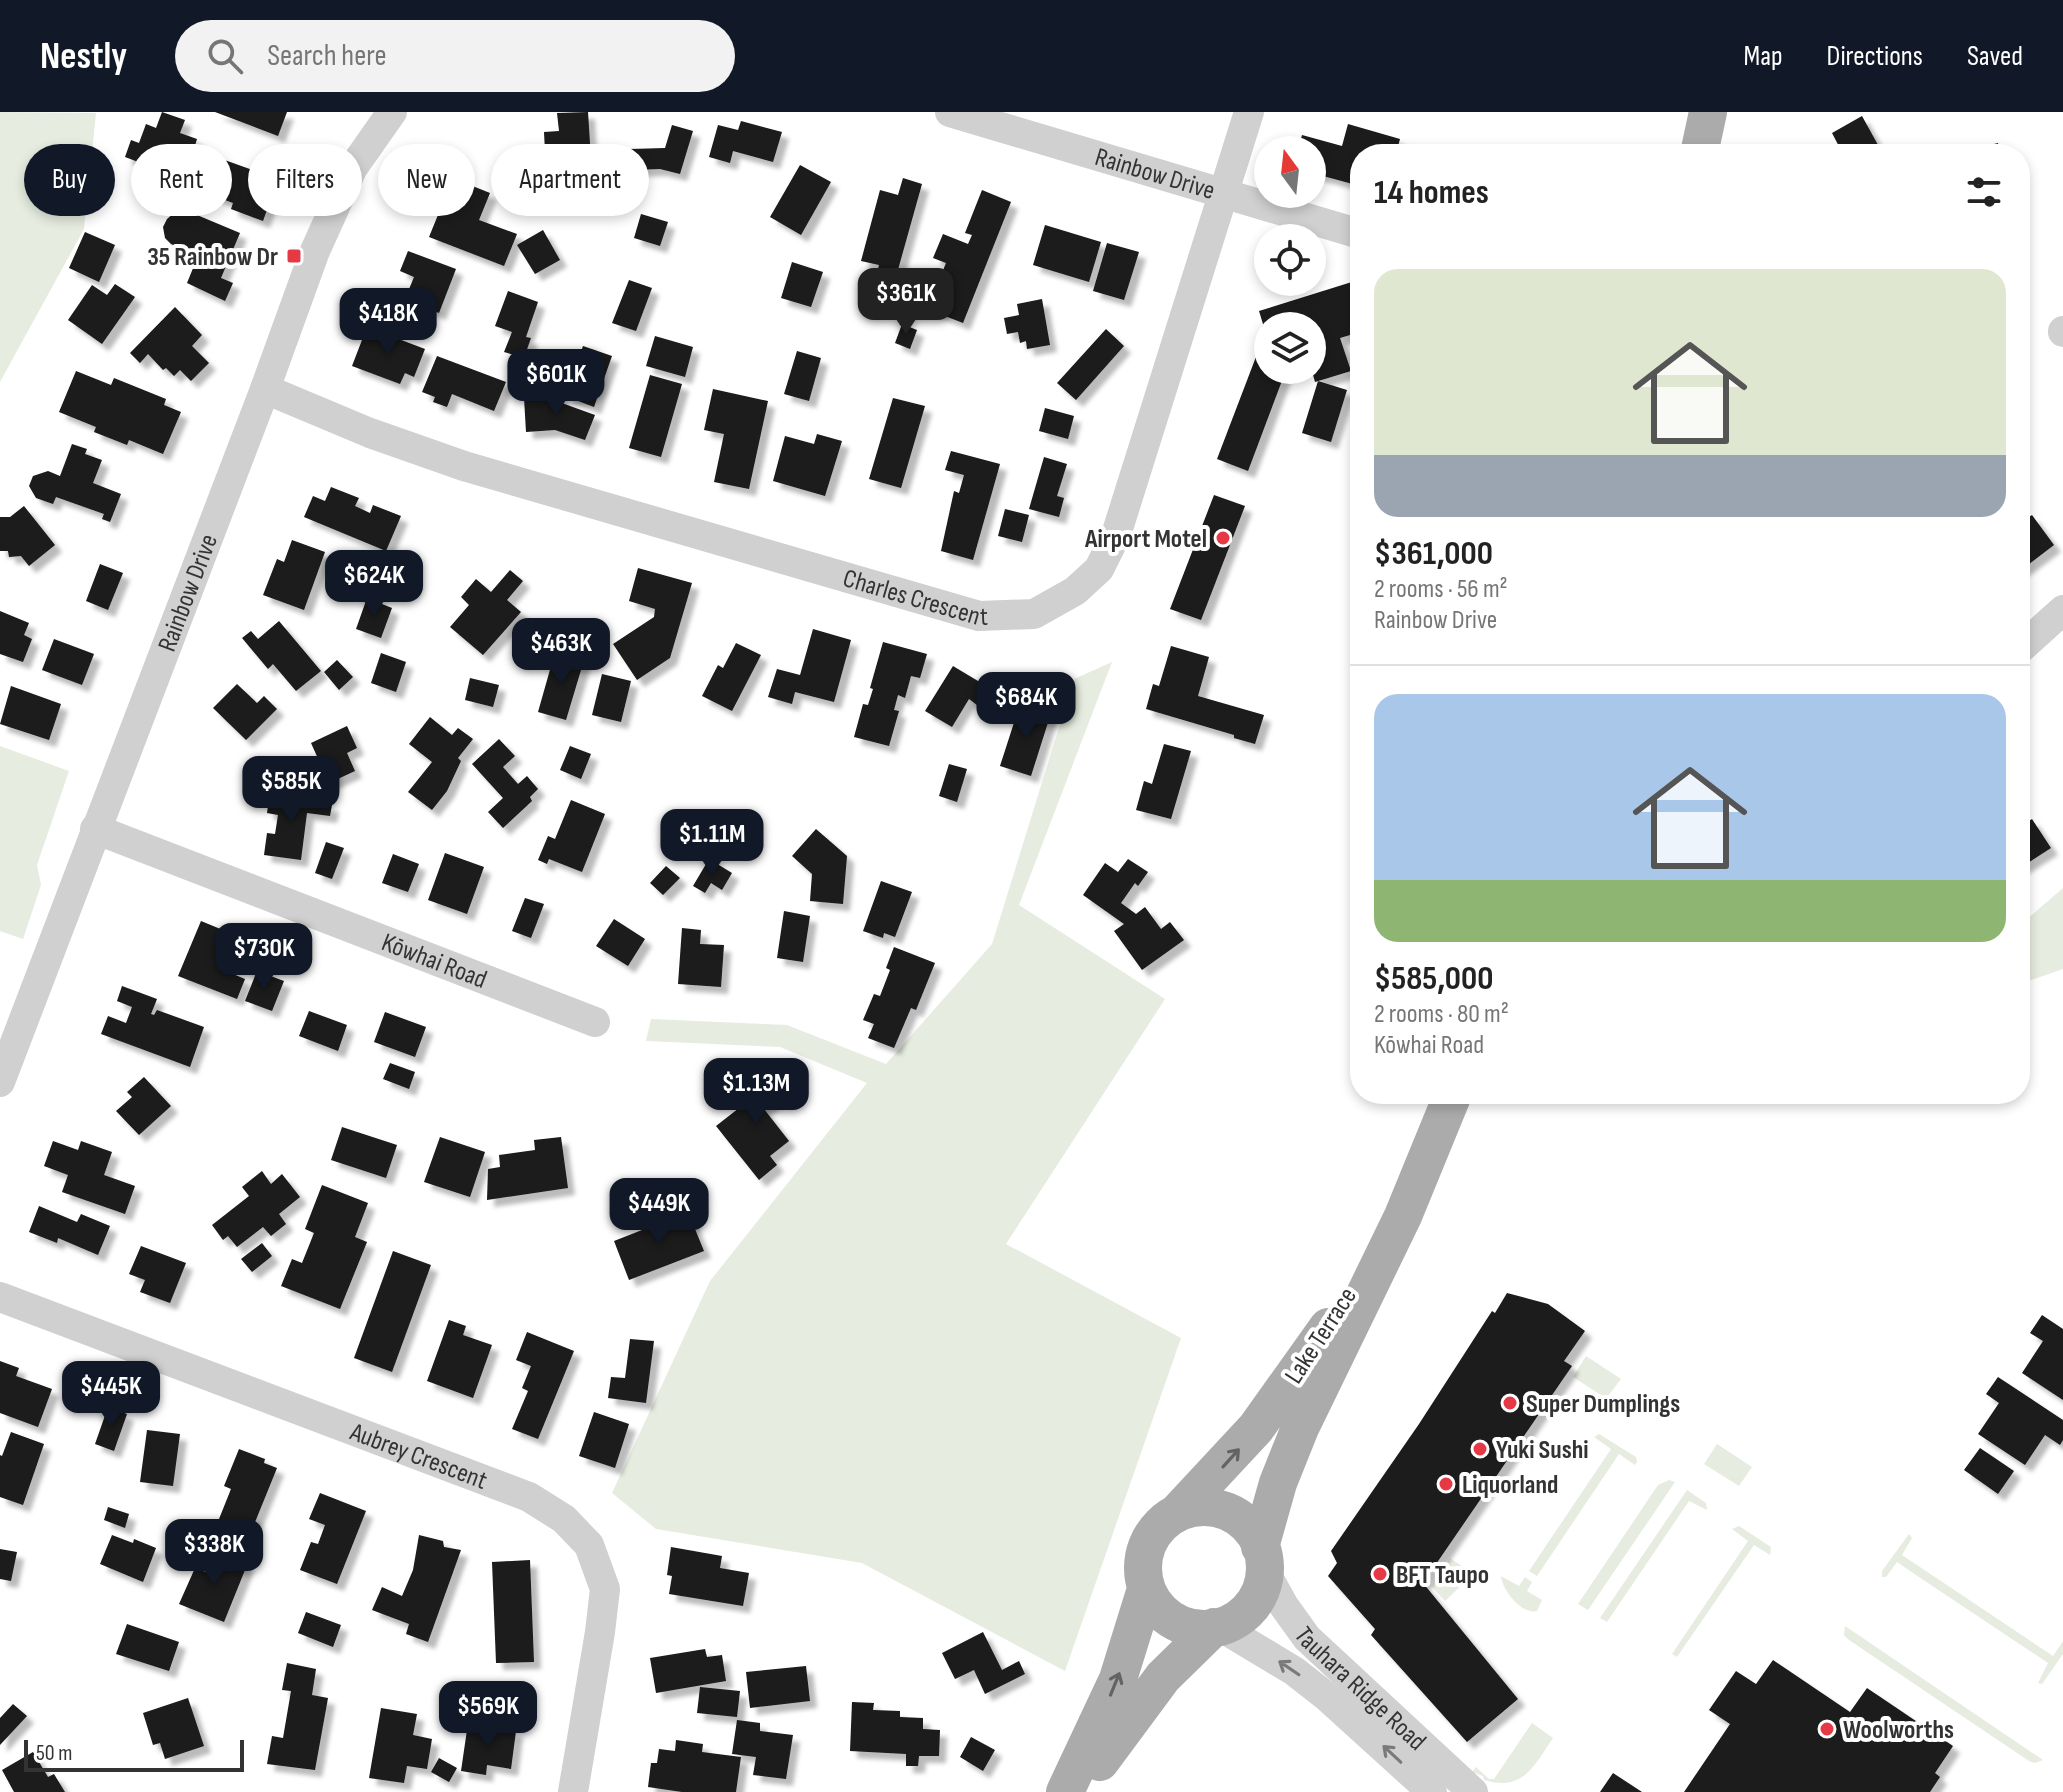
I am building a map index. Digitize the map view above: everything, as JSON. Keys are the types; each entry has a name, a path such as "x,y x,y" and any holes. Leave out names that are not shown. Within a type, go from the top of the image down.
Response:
{"main road":[{"path":"1701,144 1708,112"},
{"name":"Lake Terrace","path":"1262,1558 1278,1483 1292,1446 1391,1242 1449,1104"},
{"name":"Lake Terrace","path":"1176,1514 1237,1451 1295,1376 1359,1274 1435,1136"},
{"path":"1065,1792 1118,1679 1146,1589 1143,1558 1149,1541 1160,1526 1176,1514 1202,1507 1231,1514 1251,1530 1262,1558 1260,1592 1251,1607 1235,1619 1217,1626 1188,1627 1156,1606 1146,1589"},
{"path":"1080,1792 1163,1677 1217,1626"}],"street":[{"name":"Rainbow Drive","path":"0,1082 315,251 352,169 392,112"},
{"name":"Rainbow Drive","path":"950,112 1350,231"},
{"name":"Charles Crescent","path":"265,389 370,433 464,466 979,616 1034,614 1075,591 1099,569 1116,535 1249,112"},
{"path":"2030,640 2063,610"},
{"name":"Kōwhai Road","path":"95,829 595,1022"},
{"name":"Aubrey Crescent","path":"0,1297 529,1497 564,1519 589,1545 605,1589 573,1792"},
{"name":"Tauhara Ridge Road","path":"1262,1558 1284,1606 1307,1638 1473,1792"},
{"name":"Tauhara Ridge Road","path":"1217,1626 1294,1671 1432,1792"}],"shaded area":[{"path":"0,112 96,113 93,144 24,144 24,216 85,216 84,229 0,382"},
{"path":"1112,662 1019,905 1165,999 1006,1244 1181,1338 1065,1671 862,1563 656,1529 612,1493 710,1281 867,1083 780,1047 646,1041 651,1019 787,1025 886,1064 992,944 1074,679"},
{"path":"0,746 69,771 37,865 41,885 23,939 0,931"},
{"path":"2063,888 2063,969 2030,981 2030,916"},
{"path":"1586,1356 1621,1379 1608,1396 1604,1397 1573,1377"},
{"path":"1599,1434 1636,1457 1637,1462 1635,1465 1619,1454 1537,1576 1529,1571 1611,1449 1594,1437"},
{"path":"1717,1444 1752,1467 1739,1486 1704,1464"},
{"path":"1669,1480 1675,1482 1588,1610 1578,1604 1658,1485"},
{"path":"1687,1490 1706,1503 1707,1510 1689,1501 1607,1622 1600,1618"},
{"path":"1739,1526 1771,1547 1770,1555 1754,1545 1677,1657 1672,1654 1748,1541 1732,1529"},
{"path":"1909,1534 1912,1538 1902,1555 2053,1656 2063,1641 2063,1654 2042,1684 2038,1683 2048,1663 1897,1562 1886,1577 1882,1577 1882,1571"},
{"path":"1450,1558 1466,1569 1468,1579 1445,1601 1431,1586"},
{"path":"1501,1576 1519,1586 1525,1577 1532,1582 1527,1591 1542,1600 1537,1611 1519,1605 1505,1588"},
{"path":"1845,1626 2043,1760 2035,1763 2029,1761 1849,1640 1844,1635"},
{"path":"1532,1723 1553,1738 1526,1774 1509,1782 1497,1783 1484,1780 1483,1776 1472,1772 1476,1767 1489,1779 1494,1779"}],"building":[{"path":"162,112 185,120 180,133 197,139 196,144 131,144 131,159 125,157 131,140 139,143 146,124 156,128"},
{"path":"215,112 287,112 278,136"},
{"path":"588,112 590,144 545,144 544,132 559,131 557,113"},
{"path":"1862,116 1877,144 1838,144 1832,133"},
{"path":"741,121 782,132 773,162 733,151 730,163 709,157 718,125 738,130"},
{"path":"1348,124 1400,139 1399,144 1350,144 1350,183 1326,177 1326,142 1342,146"},
{"path":"672,125 693,131 680,174 649,169 649,148 665,148"},
{"path":"232,163 248,168 248,215 232,209"},
{"path":"800,165 831,182 801,235 770,217"},
{"path":"903,178 922,184 894,284 875,279 879,265 861,261 880,190 898,195"},
{"path":"475,187 490,193 479,220 517,234 504,266 429,237 438,216 475,216"},
{"path":"982,190 1011,202 963,323 927,309 946,263 933,258 943,234 968,244 972,235 965,233"},
{"path":"170,216 199,216 240,233 221,278 233,283 225,301 187,283 198,256 165,238 163,227"},
{"path":"640,216 668,222 660,246 634,238"},
{"path":"1045,225 1101,242 1089,282 1033,265"},
{"path":"543,230 560,260 535,274 517,245"},
{"path":"85,232 115,245 99,282 69,268"},
{"path":"1107,243 1139,252 1124,300 1093,291"},
{"path":"408,251 456,269 439,313 405,299 414,277 400,271"},
{"path":"792,262 823,272 811,307 781,298"},
{"path":"629,280 652,288 636,331 612,323"},
{"path":"1350,283 1350,335 1340,338 1350,371 1326,379 1326,312 1259,312 1307,296 1326,296 1326,290"},
{"path":"115,284 135,297 102,344 68,320 92,285 107,295"},
{"path":"508,291 538,302 526,337 531,338 524,358 504,352 512,332 495,326"},
{"path":"1042,299 1050,345 1027,349 1026,341 1020,343 1018,332 1007,334 1004,318 1019,315 1017,304"},
{"path":"175,307 202,335 192,346 209,363 191,381 180,370 174,376 166,368 163,370 148,354 140,363 130,353"},
{"path":"902,324 917,330 910,349 895,343"},
{"path":"367,327 425,349 414,377 405,373 400,384 352,366"},
{"path":"1106,329 1124,346 1076,400 1057,383"},
{"path":"655,336 693,347 685,377 646,366"},
{"path":"583,346 612,356 594,407 565,396"},
{"path":"797,351 821,358 809,401 784,394"},
{"path":"437,356 506,382 494,411 452,394 447,407 433,402 435,397 422,392"},
{"path":"1254,362 1254,384 1281,384 1248,471 1217,459"},
{"path":"76,371 111,385 114,378 166,399 164,405 181,412 163,454 129,440 127,445 94,432 96,427 59,412"},
{"path":"650,375 682,384 661,457 629,448"},
{"path":"1317,384 1347,390 1331,442 1302,433"},
{"path":"713,389 768,401 749,489 714,482 724,434 704,430"},
{"path":"560,396 559,402 595,415 585,440 555,430 526,432 524,398"},
{"path":"893,398 925,406 901,488 869,479"},
{"path":"1045,408 1074,416 1068,439 1039,431"},
{"path":"817,434 842,441 825,496 773,481 785,436 814,444"},
{"path":"72,444 87,449 85,454 102,460 93,483 121,494 110,522 102,519 104,514 56,497 53,504 36,498 29,486 33,476 48,471 60,476"},
{"path":"951,451 1000,464 973,560 941,551 954,491 959,493 964,475 945,470"},
{"path":"1044,457 1067,464 1057,496 1064,498 1059,517 1029,509"},
{"path":"331,487 359,498 355,506 370,513 373,505 401,516 386,551 304,517 313,496 325,501"},
{"path":"1214,495 1245,506 1201,620 1170,609"},
{"path":"24,506 55,545 29,566 21,556 9,557 8,551 0,551 0,517 10,517"},
{"path":"1005,509 1029,515 1022,542 998,536"},
{"path":"2030,516 2054,545 2030,563"},
{"path":"292,540 325,552 304,610 263,595 277,559 284,562"},
{"path":"100,564 123,573 108,610 86,601"},
{"path":"638,568 692,583 670,658 637,680 613,644 654,617 655,609 629,601"},
{"path":"510,570 523,581 507,600 521,612 483,655 450,627 469,605 461,597 476,579 491,592"},
{"path":"367,598 392,608 381,638 356,629"},
{"path":"0,611 29,623 24,635 32,639 23,662 0,654"},
{"path":"279,621 321,671 296,691 273,664 268,669 242,638 251,631 258,639"},
{"path":"813,629 851,640 834,702 795,692 792,704 768,697 777,669 800,675"},
{"path":"54,639 94,654 82,685 42,670"},
{"path":"883,642 927,654 920,678 911,676 905,698 898,695 894,710 899,711 889,746 854,737 863,704 868,705 873,689 870,688"},
{"path":"736,643 761,655 732,711 702,696 718,665 723,668"},
{"path":"1171,646 1209,657 1198,696 1264,715 1255,744 1146,709 1153,684 1159,686"},
{"path":"555,652 584,660 566,720 538,712"},
{"path":"381,653 406,662 396,692 371,683"},
{"path":"337,660 353,677 339,690 324,672"},
{"path":"953,666 988,687 977,705 969,699 952,727 925,711"},
{"path":"602,674 631,681 621,722 592,715"},
{"path":"470,678 499,685 493,707 465,700"},
{"path":"237,684 257,703 264,696 277,709 246,740 213,708"},
{"path":"11,686 61,704 49,740 0,724"},
{"path":"1020,704 1051,713 1031,776 1000,766"},
{"path":"430,717 452,735 458,728 473,739 458,758 461,761 447,791 432,810 408,792 432,762 409,744"},
{"path":"347,726 357,748 347,753 355,771 329,783 311,743"},
{"path":"499,739 515,756 503,767 518,784 527,776 538,789 530,797 532,801 503,828 488,812 503,798 472,764"},
{"path":"1164,744 1191,751 1171,819 1136,810 1144,781 1152,784"},
{"path":"570,746 591,754 581,779 560,770"},
{"path":"949,764 967,769 957,802 939,796"},
{"path":"270,791 308,796 308,802 332,805 330,816 307,813 301,860 264,855 267,833 275,834 278,815 267,813"},
{"path":"571,800 605,814 582,872 549,859 547,864 538,860 548,836 555,839"},
{"path":"2030,820 2051,848 2030,862"},
{"path":"816,829 847,856 843,904 810,901 812,874 792,856"},
{"path":"326,842 344,848 332,879 315,873"},
{"path":"445,853 484,867 467,914 428,900"},
{"path":"393,854 419,864 408,892 382,883"},
{"path":"709,859 732,873 722,890 711,883 705,893 693,886"},
{"path":"1128,859 1148,872 1138,886 1135,883 1121,903 1136,914 1145,907 1161,929 1170,922 1184,940 1142,970 1114,931 1124,924 1083,895 1105,863 1118,872"},
{"path":"666,866 680,878 663,895 650,883"},
{"path":"881,881 912,892 895,937 884,933 883,938 863,931"},
{"path":"525,898 544,904 531,938 512,931"},
{"path":"784,911 810,916 803,962 777,958"},
{"path":"614,919 645,939 628,966 596,946"},
{"path":"201,921 235,935 221,969 245,979 237,999 178,976"},
{"path":"682,928 701,930 700,944 724,945 721,987 678,984"},
{"path":"894,947 935,963 916,1010 911,1008 894,1048 868,1038 874,1024 863,1020 874,994 880,996 890,970 886,968"},
{"path":"257,971 284,981 272,1011 245,1001"},
{"path":"122,986 157,999 151,1014 154,1015 157,1010 204,1027 190,1067 101,1034 108,1016 126,1023 132,1007 117,1001"},
{"path":"309,1011 347,1025 338,1051 299,1036"},
{"path":"385,1012 426,1027 415,1057 374,1042"},
{"path":"390,1063 415,1072 409,1089 383,1079"},
{"path":"770,1070 787,1091 764,1109 789,1141 770,1156 777,1165 759,1180 716,1126 748,1101 741,1093"},
{"path":"144,1077 171,1106 139,1135 116,1111 132,1097 127,1092"},
{"path":"342,1127 397,1145 386,1178 331,1160"},
{"path":"440,1137 485,1152 470,1197 424,1182"},
{"path":"561,1137 568,1188 487,1200 488,1169 500,1167 499,1155 535,1150 534,1140"},
{"path":"53,1141 78,1150 81,1141 112,1152 104,1175 135,1186 125,1214 62,1192 68,1175 44,1166"},
{"path":"262,1171 271,1184 282,1174 300,1197 279,1214 286,1224 271,1236 263,1227 237,1247 228,1236 223,1240 212,1225 249,1196 242,1187"},
{"path":"322,1185 368,1203 355,1237 367,1242 340,1309 281,1286 292,1259 302,1263 314,1233 305,1229"},
{"path":"39,1206 77,1222 81,1214 110,1226 98,1255 58,1238 57,1243 29,1232"},
{"path":"688,1212 704,1251 629,1280 614,1241"},
{"path":"262,1243 272,1256 252,1272 241,1259"},
{"path":"141,1246 186,1263 170,1303 140,1292 145,1280 129,1274"},
{"path":"393,1251 431,1265 392,1372 354,1358"},
{"path":"1507,1293 1548,1304 1585,1331 1564,1361 1572,1366 1423,1583 1518,1699 1467,1742 1371,1635 1375,1629 1328,1576 1337,1563 1331,1551"},
{"path":"2042,1315 2063,1329 2063,1400 2022,1373 2043,1341 2030,1333"},
{"path":"449,1320 466,1326 463,1335 492,1345 473,1398 427,1381"},
{"path":"527,1332 574,1351 538,1439 512,1429 528,1391 522,1388 531,1366 516,1360"},
{"path":"630,1339 654,1341 646,1403 608,1398 611,1377 625,1378"},
{"path":"0,1361 19,1368 16,1376 52,1389 38,1427 0,1413"},
{"path":"1998,1377 2063,1420 2060,1445 2045,1435 2025,1465 1978,1434 1999,1403 1986,1394"},
{"path":"108,1407 127,1414 114,1451 95,1444"},
{"path":"594,1412 629,1424 615,1468 579,1456"},
{"path":"147,1430 180,1434 173,1486 140,1482"},
{"path":"11,1432 44,1444 23,1505 0,1497 0,1455"},
{"path":"1980,1448 2014,1471 1998,1494 1964,1470"},
{"path":"239,1449 265,1459 264,1463 277,1468 249,1537 217,1524 231,1489 224,1486"},
{"path":"320,1493 366,1511 337,1584 300,1570 311,1542 318,1544 325,1525 309,1519"},
{"path":"108,1507 129,1514 125,1528 104,1520"},
{"path":"112,1535 156,1548 143,1582 100,1564"},
{"path":"419,1535 443,1541 444,1547 461,1550 428,1642 406,1634 409,1624 372,1610 382,1587 402,1596 413,1570"},
{"path":"671,1547 722,1556 720,1568 749,1573 743,1606 669,1594 672,1576 667,1575"},
{"path":"0,1549 17,1552 11,1581 0,1579"},
{"path":"214,1552 247,1565 224,1622 179,1604 195,1568 206,1572"},
{"path":"530,1560 534,1662 496,1663 492,1562"},
{"path":"306,1612 341,1625 333,1647 298,1633"},
{"path":"127,1624 179,1642 169,1671 116,1654"},
{"path":"983,1632 1002,1670 1019,1661 1025,1674 985,1694 974,1670 955,1679 942,1653"},
{"path":"705,1649 707,1657 722,1655 726,1681 656,1693 650,1658"},
{"name":"Woolworths","path":"1773,1660 1850,1712 1867,1688 1953,1746 1935,1773 1940,1777 1930,1792 1684,1792 1730,1724 1709,1710 1736,1671 1756,1684"},
{"path":"287,1663 316,1669 312,1695 328,1698 315,1770 267,1764 272,1736 283,1738 291,1691 282,1690"},
{"path":"806,1666 810,1701 750,1708 746,1672"},
{"path":"700,1687 740,1691 737,1717 697,1713"},
{"path":"188,1698 204,1746 165,1759 160,1743 153,1745 143,1713"},
{"path":"852,1702 874,1703 873,1710 900,1711 900,1717 923,1718 923,1729 940,1730 939,1756 919,1756 918,1766 906,1766 906,1754 850,1751"},
{"path":"13,1704 27,1716 0,1745 0,1718"},
{"path":"381,1708 417,1714 413,1735 432,1739 427,1769 407,1766 404,1783 369,1778"},
{"path":"737,1720 760,1723 760,1731 793,1735 786,1779 753,1775 756,1757 732,1754"},
{"path":"468,1723 516,1731 511,1769 487,1765 486,1775 461,1771"},
{"path":"971,1737 995,1750 983,1771 960,1757"},
{"path":"676,1740 703,1744 702,1752 741,1757 736,1792 682,1792 648,1787 651,1763 657,1763 659,1749 675,1751"},
{"path":"33,1752 48,1777 54,1774 65,1792 14,1792 2,1770"},
{"path":"439,1758 457,1768 449,1782 431,1772"},
{"path":"1613,1773 1642,1792 1600,1792"}],"place":[{"name":"35 Rainbow Dr","path":"294,256"},
{"name":"Airport Motel","path":"1223,538"},
{"name":"Super Dumplings","path":"1510,1403"},
{"name":"Yuki Sushi","path":"1480,1449"},
{"name":"Liquorland","path":"1446,1484"},
{"name":"BFT Taupo","path":"1380,1574"},
{"name":"Woolworths","path":"1827,1729"}]}
